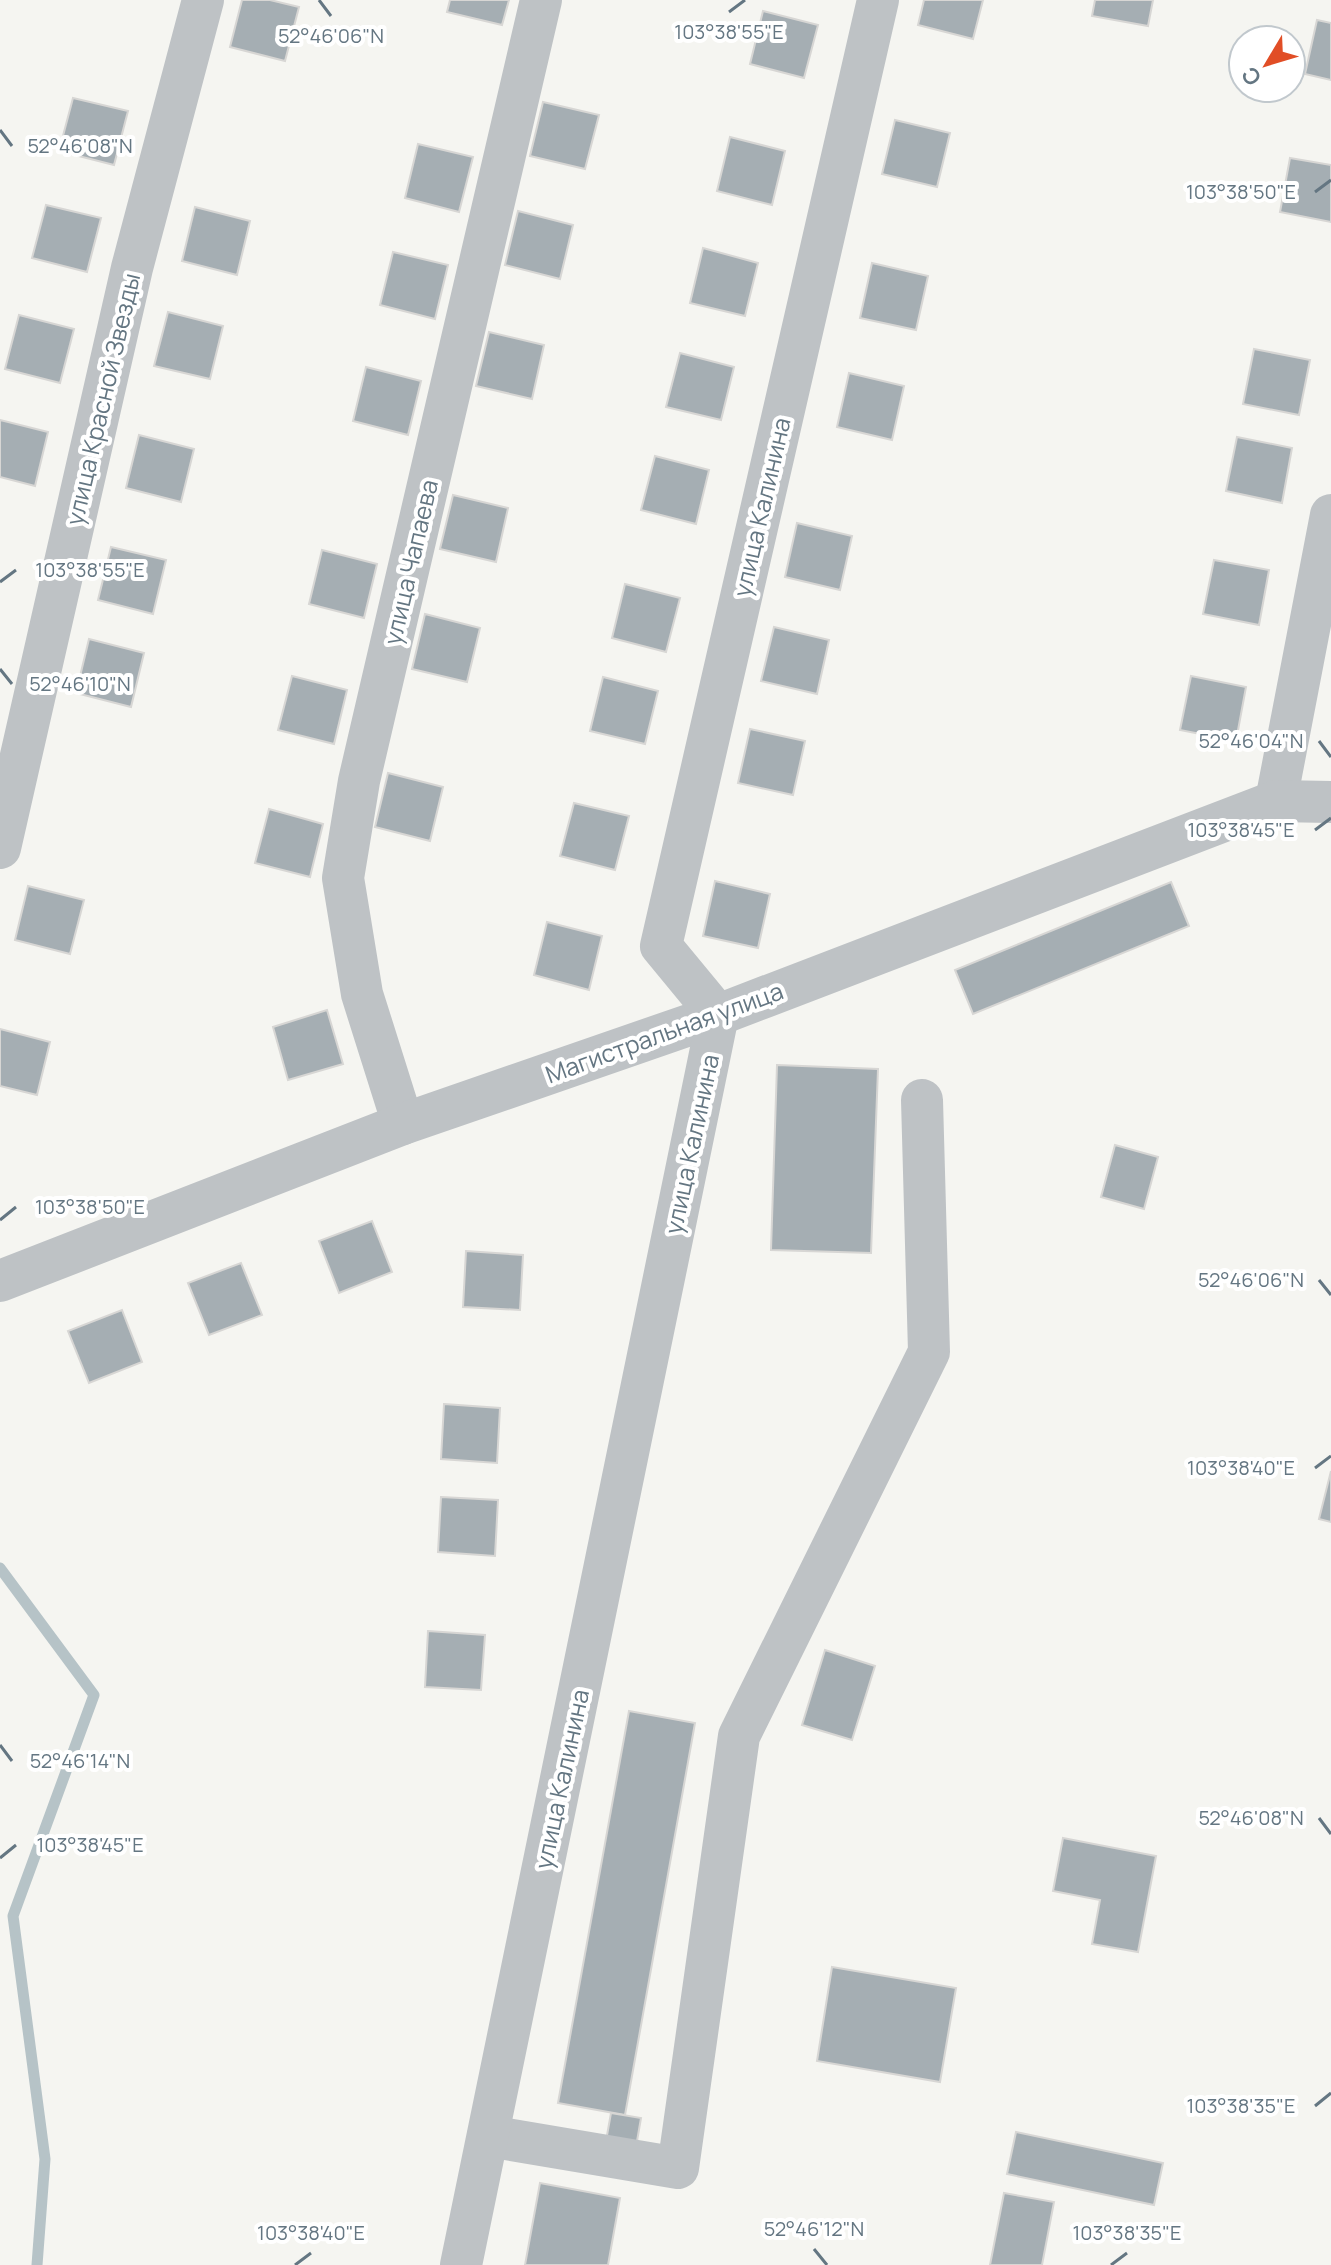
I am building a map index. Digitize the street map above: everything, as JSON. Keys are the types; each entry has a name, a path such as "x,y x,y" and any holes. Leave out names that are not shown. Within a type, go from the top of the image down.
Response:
{"street":[{"name":"улица Красной Звезды","path":"0,848 132,268 203,0"},
{"name":"улица Чапаева","path":"403,1124 362,994 343,878 359,781 541,0"},
{"name":"улица Калинина","path":"461,2265 718,1015 661,946 878,0"},
{"path":"1276,801 1331,515"},
{"name":"Магистральная улица","path":"0,1281 403,1124 718,1015 1276,801 1331,802"},
{"path":"488,2136 678,2168 739,1736 929,1352 922,1100"}],"building":[{"path":"242,0 270,0 299,7 285,61 230,47"},
{"path":"450,0 509,0 502,25 447,12"},
{"path":"924,0 983,0 973,39 918,25"},
{"path":"1095,0 1153,0 1148,26 1092,16"},
{"path":"763,11 818,25 804,78 750,64"},
{"path":"1317,20 1331,23 1331,80 1307,74"},
{"path":"73,98 128,111 114,165 59,151"},
{"path":"543,102 599,115 585,169 530,156"},
{"path":"895,120 950,133 937,187 882,174"},
{"path":"730,137 785,151 772,205 717,191"},
{"path":"418,144 473,157 459,212 405,198"},
{"path":"1290,158 1331,165 1331,222 1280,212"},
{"path":"46,205 101,218 87,272 32,258"},
{"path":"195,207 250,221 237,275 182,261"},
{"path":"518,211 573,225 560,279 505,265"},
{"path":"703,248 758,263 745,316 690,303"},
{"path":"393,252 448,265 435,319 380,305"},
{"path":"872,263 928,276 916,330 860,318"},
{"path":"168,312 223,326 210,379 154,366"},
{"path":"19,315 74,329 60,383 5,369"},
{"path":"489,332 544,345 532,399 476,386"},
{"path":"1254,349 1310,360 1299,415 1243,404"},
{"path":"680,353 734,367 721,420 666,407"},
{"path":"366,367 421,381 408,435 353,421"},
{"path":"849,373 904,386 892,440 837,427"},
{"path":"0,420 48,432 35,486 0,477"},
{"path":"139,435 194,449 181,502 126,488"},
{"path":"1237,437 1292,448 1282,503 1226,491"},
{"path":"655,456 709,470 696,524 641,510"},
{"path":"453,495 508,508 496,562 440,549"},
{"path":"797,523 852,536 840,590 785,577"},
{"path":"111,547 166,560 153,614 98,600"},
{"path":"322,550 377,564 364,618 309,604"},
{"path":"1214,560 1269,570 1259,625 1203,614"},
{"path":"625,584 680,598 666,652 612,638"},
{"path":"425,614 480,628 467,682 412,669"},
{"path":"774,627 829,640 817,694 761,681"},
{"path":"89,639 144,653 131,707 76,693"},
{"path":"292,676 347,690 334,744 278,730"},
{"path":"1191,676 1246,687 1236,741 1180,730"},
{"path":"603,677 658,691 645,744 590,731"},
{"path":"750,729 805,741 793,795 738,783"},
{"path":"388,773 443,787 430,841 375,827"},
{"path":"574,803 629,816 615,870 560,856"},
{"path":"269,809 323,824 310,877 255,863"},
{"path":"715,881 770,894 758,948 703,936"},
{"path":"1171,882 1189,926 973,1014 955,970"},
{"path":"28,886 84,900 70,954 15,940"},
{"path":"547,922 602,936 589,990 534,975"},
{"path":"327,1010 343,1064 288,1080 273,1027"},
{"path":"0,1029 50,1042 37,1095 0,1086"},
{"path":"777,1065 878,1069 871,1253 771,1250"},
{"path":"1115,1145 1158,1157 1144,1209 1101,1197"},
{"path":"372,1221 392,1272 339,1293 319,1241"},
{"path":"466,1251 523,1255 520,1310 463,1307"},
{"path":"241,1263 262,1315 209,1335 188,1283"},
{"path":"122,1310 142,1362 89,1383 68,1331"},
{"path":"444,1404 500,1408 497,1463 441,1459"},
{"path":"1331,1471 1331,1522 1319,1519"},
{"path":"441,1497 498,1500 495,1556 438,1552"},
{"path":"428,1631 485,1635 481,1690 425,1687"},
{"path":"825,1650 875,1666 852,1740 802,1725"},
{"path":"629,1711 695,1723 625,2115 558,2103"},
{"path":"1063,1838 1156,1856 1138,1952 1092,1944 1100,1900 1053,1891"},
{"path":"832,1967 956,1988 940,2082 817,2061"},
{"path":"611,2113 641,2118 636,2147 606,2141"},
{"path":"1016,2132 1163,2163 1154,2205 1007,2174"},
{"path":"540,2183 620,2198 608,2265 525,2265"},
{"path":"1004,2193 1054,2202 1042,2265 990,2265"}],"waterway":[{"path":"0,1568 94,1695 13,1916 45,2159 37,2265"}]}
